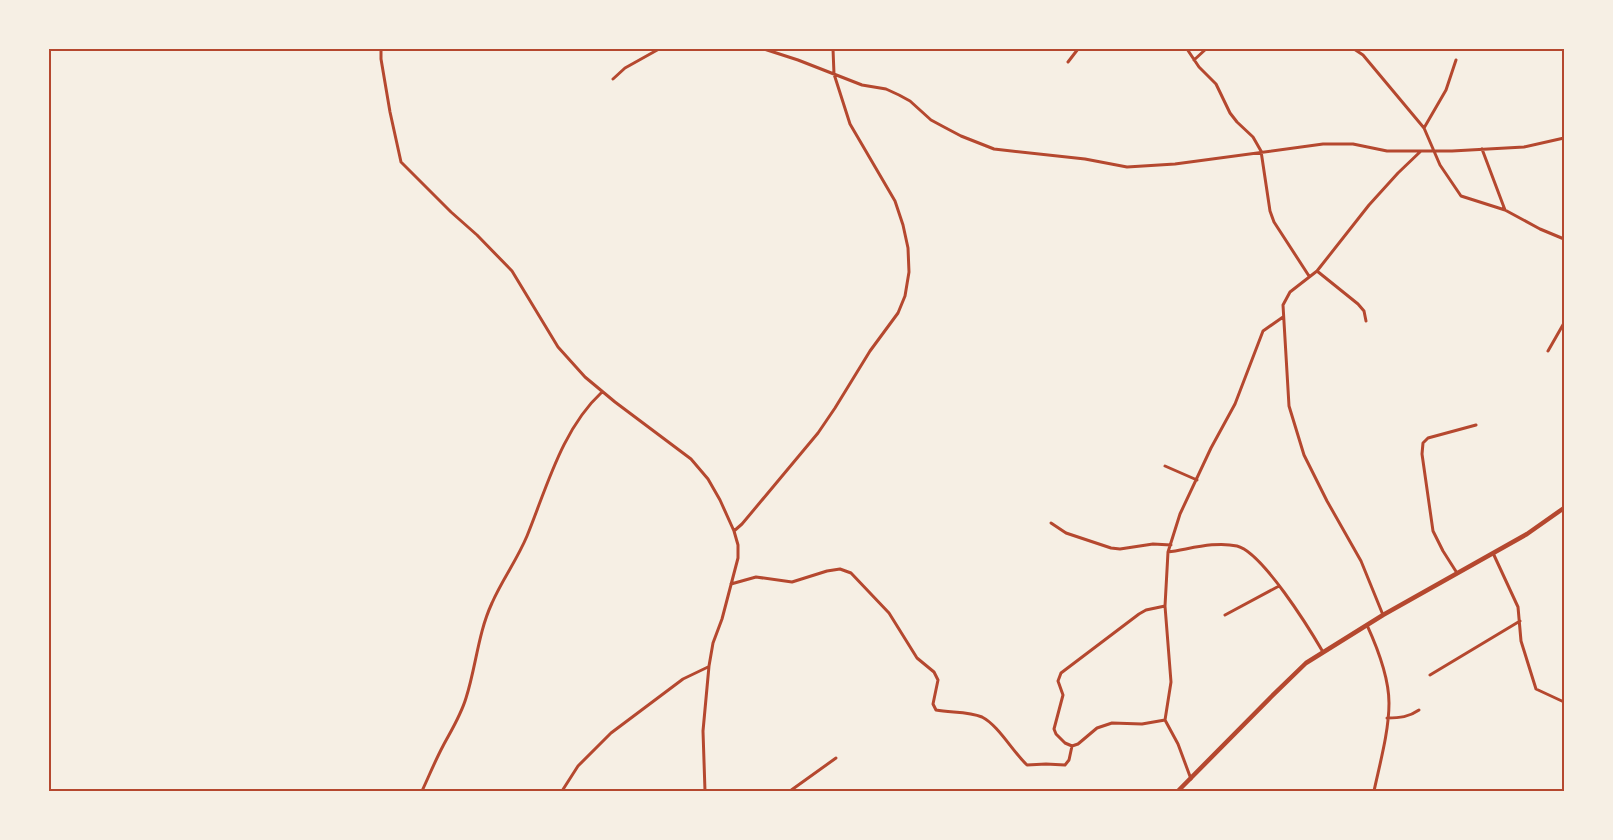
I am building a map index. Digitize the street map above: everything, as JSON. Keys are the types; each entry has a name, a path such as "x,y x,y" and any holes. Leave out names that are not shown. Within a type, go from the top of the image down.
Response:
{"main road":[{"path":"1178,791 1306,663 1383,615 1526,534 1564,508"}],"street":[{"path":"381,49 381,59 400,162 512,270 558,347 585,377 691,459 708,479 734,531 738,545 738,558 722,619 713,643 709,666 703,731 704,791"},
{"path":"613,79 625,68 659,49"},
{"path":"764,49 862,85 886,89 910,101 931,120 944,128 994,148 1137,167 1175,164 1323,144 1353,144 1387,151 1482,149 1524,147 1564,138"},
{"path":"734,531 742,524 818,433 870,351 898,313 906,296 909,272 908,248 903,224 895,201 850,124 834,74 833,49"},
{"path":"1068,62 1078,49"},
{"path":"1188,49 1194,60 1216,84 1230,113 1252,137 1260,151 1270,212 1274,222 1310,276"},
{"path":"1194,60 1206,49"},
{"path":"1354,49 1362,55 1424,128 1440,165 1461,196 1505,210 1540,229 1564,239"},
{"path":"1424,128 1446,90 1456,60"},
{"path":"1482,149 1505,210"},
{"path":"1383,615 1361,561 1304,455 1289,406 1283,305 1290,292 1317,271 1369,205 1421,150"},
{"path":"1317,271 1358,304 1364,311 1366,321"},
{"path":"1192,779 1178,744 1164,720 1171,682 1165,606 1168,552 1180,514 1211,448 1235,404 1263,331 1284,317"},
{"path":"1548,351 1564,323"},
{"path":"422,791 465,702 491,603 520,551 563,449 580,416 602,392"},
{"path":"1457,573 1432,531 1422,454 1424,443 1428,438 1476,425"},
{"path":"1164,466 1197,480"},
{"path":"1051,523 1066,534 1111,548 1120,549 1153,544 1171,544"},
{"path":"1168,552 1216,544 1238,546 1251,553 1264,565 1311,630 1323,652"},
{"path":"1493,553 1518,607 1521,620 1521,641 1536,690 1564,702"},
{"path":"731,584 756,577 792,582 828,571 840,570 851,573 888,613 917,658 934,672 938,680 933,704 936,710 983,717 1006,738 1018,757 1027,765 1065,765 1069,760 1072,746"},
{"path":"1225,615 1279,586"},
{"path":"1164,720 1142,724 1112,723 1097,728 1078,744 1072,746 1065,743 1056,734 1054,729 1063,695 1058,681 1061,673 1139,614 1146,610 1165,606"},
{"path":"1430,675 1521,620"},
{"path":"1368,624 1386,677 1389,703 1374,791"},
{"path":"562,791 578,766 611,733 683,678 709,666"},
{"path":"1387,718 1400,718 1411,715 1419,710"},
{"path":"790,791 822,770 836,758"}]}
